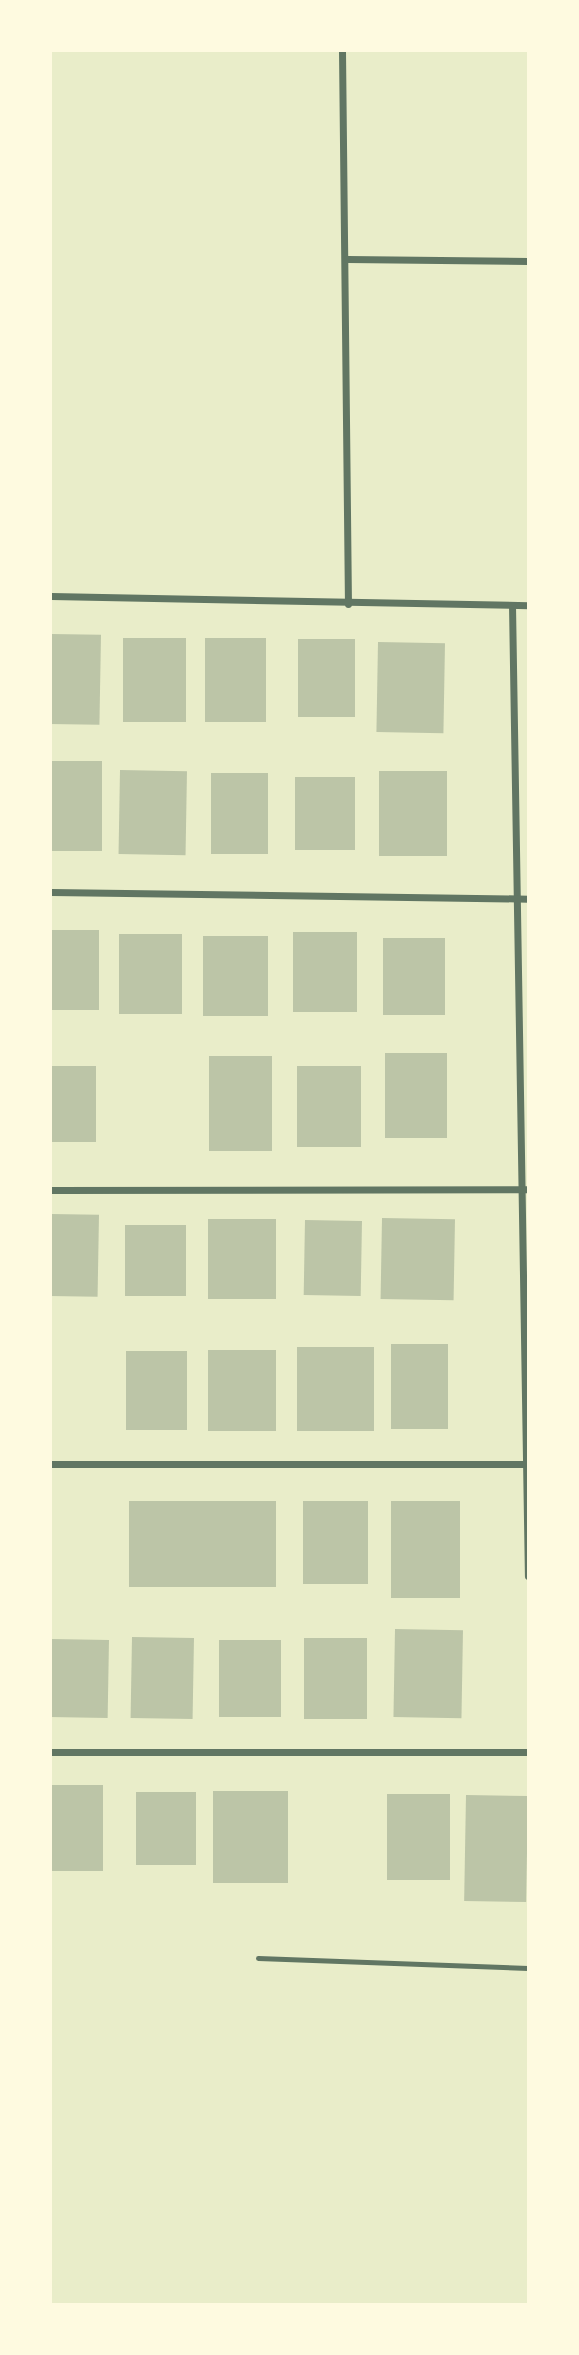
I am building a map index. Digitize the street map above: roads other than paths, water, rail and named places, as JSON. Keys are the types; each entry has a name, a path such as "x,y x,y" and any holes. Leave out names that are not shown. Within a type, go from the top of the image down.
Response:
{"street":[{"path":"342,51 347,259 348,604"},
{"path":"347,259 528,261"},
{"path":"51,596 348,604 528,605"},
{"path":"512,605 525,1189 528,1576"},
{"path":"51,892 528,899"},
{"path":"51,1190 525,1189"},
{"path":"51,1464 527,1464"},
{"path":"51,1752 528,1752"}],"lane":[{"path":"258,1958 528,1968"}]}
